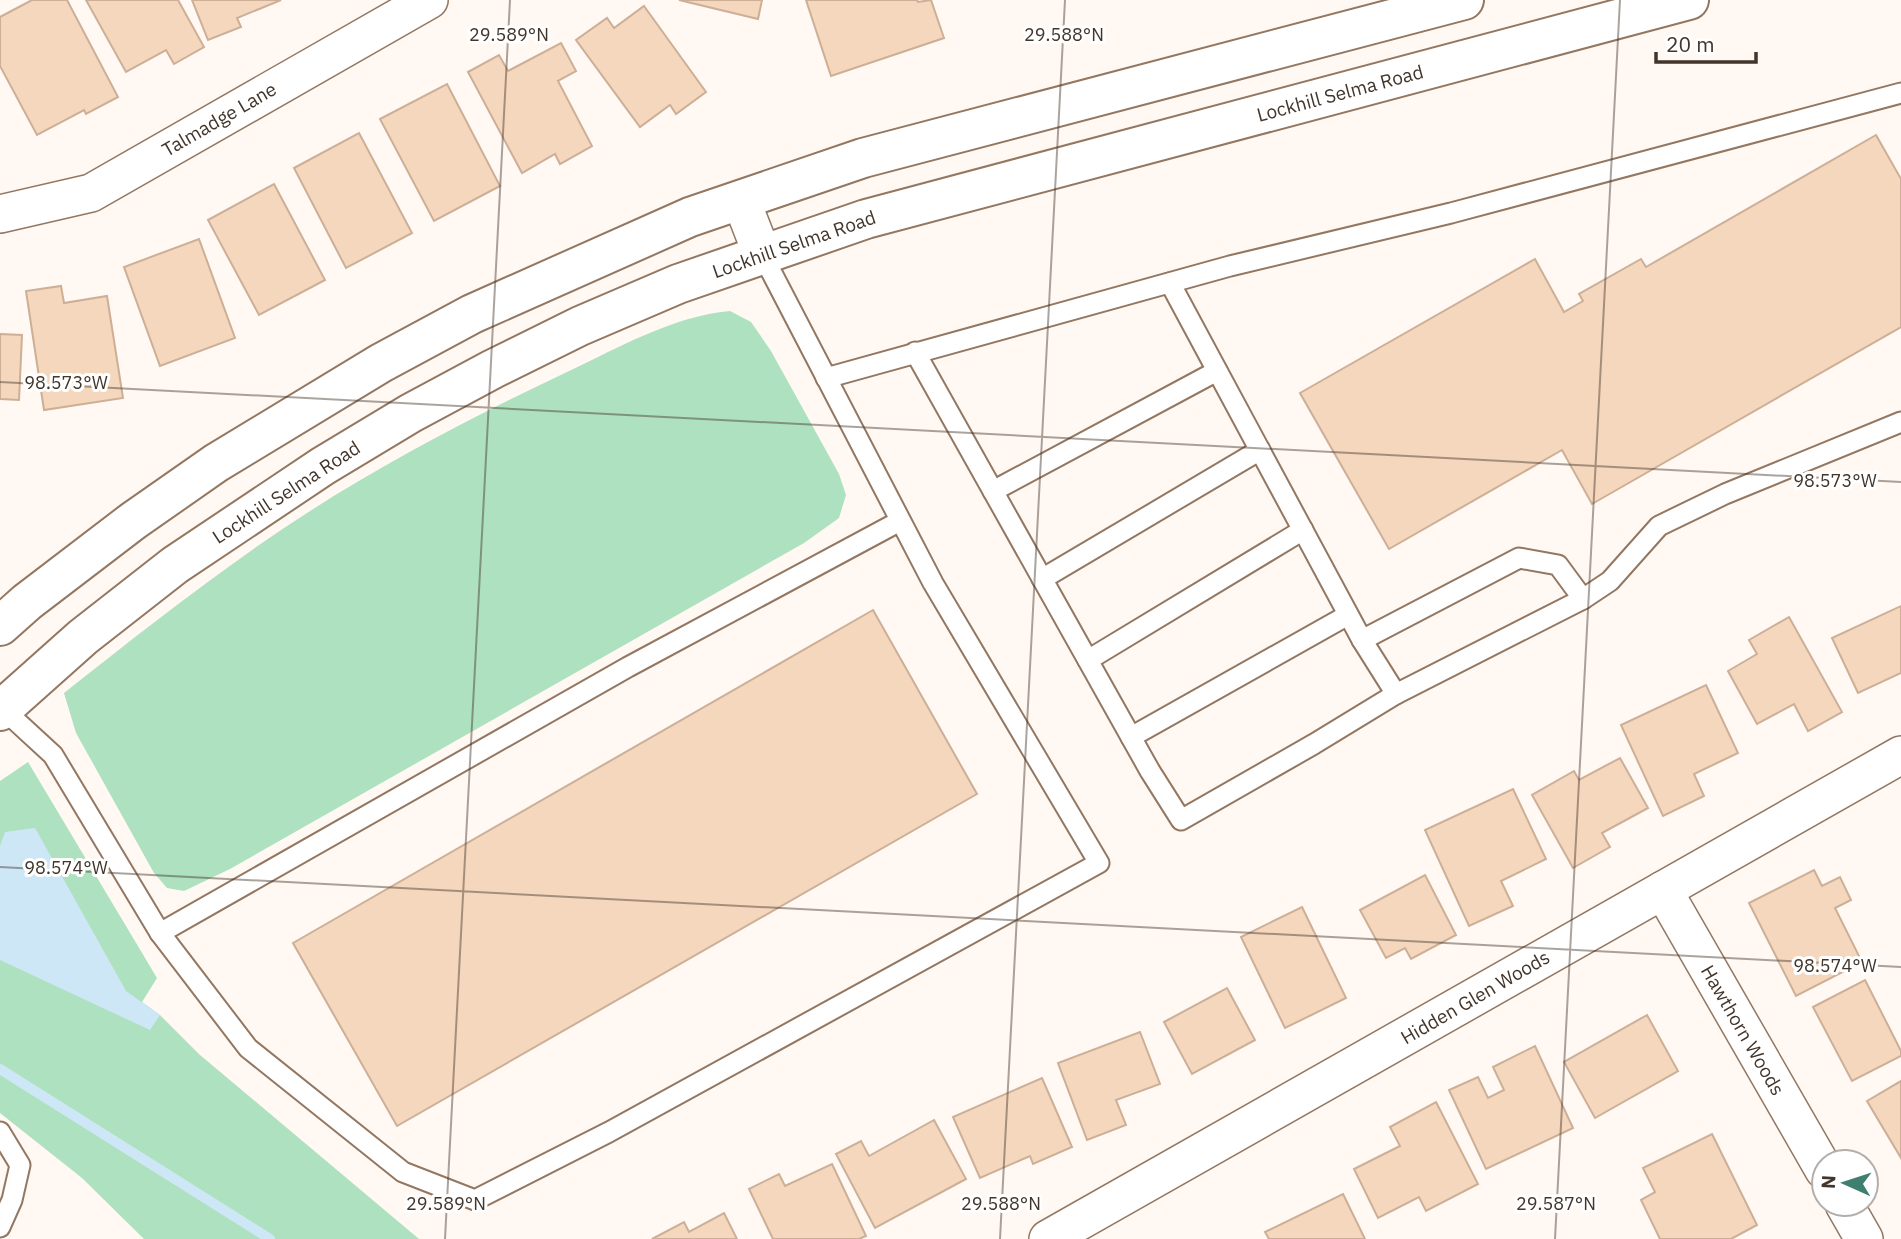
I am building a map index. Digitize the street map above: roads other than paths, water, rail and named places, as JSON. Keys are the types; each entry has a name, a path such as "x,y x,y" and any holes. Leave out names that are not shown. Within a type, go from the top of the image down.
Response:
{"main road":[{"path":"0,626 27,602 133,521 216,463 381,363 472,314 566,270 690,217 863,158 1464,0"},
{"name":"Lockhill Selma Road","path":"1,708 83,637 175,565 312,473 492,369 580,326 678,284 866,219 1689,0"}],"street":[{"name":"Talmadge Lane","path":"0,214 91,193 429,0"},
{"path":"741,200 762,254"},
{"name":"Hidden Glen Woods","path":"1048,1239 1901,755"},
{"name":"Hawthorn Woods","path":"1663,890 1811,1148"},
{"path":"1852,1218 1864,1239"}],"lane":[{"path":"826,378 1230,266 1451,214 1901,93"},
{"path":"1,708 53,755 160,933 248,1048 403,1172 475,1200 609,1132 1099,863 933,583 762,254"},
{"path":"1170,283 1348,615 1396,694"},
{"path":"915,352 1131,737 1181,820 1396,694 1583,599 1610,581 1659,526 1725,494 1901,422"},
{"path":"993,491 1217,371"},
{"path":"1042,579 1260,450"},
{"path":"160,933 628,667 900,521"},
{"path":"1088,660 1303,530"},
{"path":"1362,640 1519,558 1558,565 1583,599"},
{"path":"1131,737 1348,615"},
{"path":"0,1132 20,1165 12,1200 0,1227"}],"water":[{"path":"35,828 126,991 160,1015 150,1030 0,960 0,846 5,832"}],"waterway":[{"path":"0,1069 270,1239"}]}
